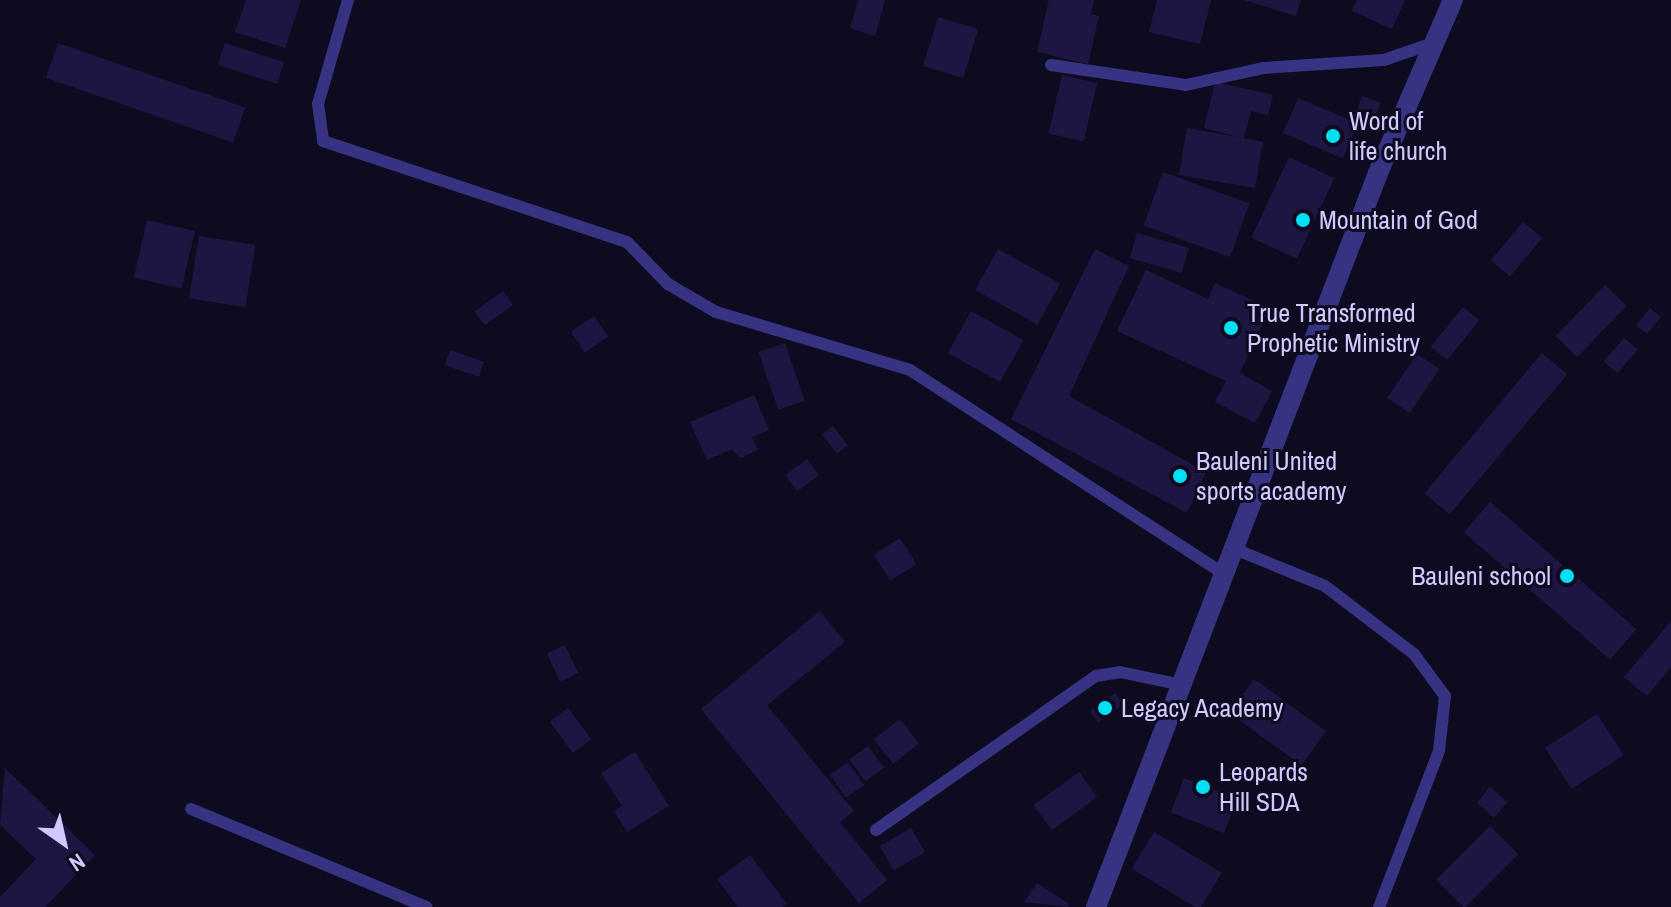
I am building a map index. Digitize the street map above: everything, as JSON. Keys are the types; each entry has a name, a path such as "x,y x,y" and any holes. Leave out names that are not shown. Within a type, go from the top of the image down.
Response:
{"street":[{"path":"1096,907 1433,43 1453,0"}],"lane":[{"path":"348,0 318,104 323,141 627,242 668,284 716,312 910,370 1227,576"},
{"path":"1051,65 1186,85 1264,68 1384,60 1433,43"},
{"path":"1237,550 1325,586 1414,654 1445,696 1439,751 1379,907"},
{"path":"876,830 1096,676 1120,672 1182,685"},
{"path":"191,809 426,907"}],"building":[{"path":"246,0 301,0 285,48 235,32"},
{"path":"858,0 885,0 875,36 850,28"},
{"path":"1049,0 1094,0 1091,14 1099,16 1088,64 1037,52"},
{"path":"1157,0 1211,0 1200,44 1149,32"},
{"path":"1244,0 1301,0 1296,16"},
{"path":"1357,0 1405,0 1392,29 1352,11"},
{"path":"938,17 978,29 963,78 923,66"},
{"path":"58,43 245,107 233,142 46,78"},
{"path":"225,43 284,62 277,84 218,65"},
{"path":"1062,75 1097,83 1084,142 1049,133"},
{"path":"1215,82 1273,95 1268,115 1251,111 1244,138 1263,142 1255,188 1179,175 1187,128 1242,138 1204,128"},
{"path":"1362,96 1381,103 1373,124 1354,117"},
{"path":"1298,98 1358,123 1343,158 1283,133"},
{"path":"1289,157 1334,178 1297,259 1251,238"},
{"path":"1163,172 1249,203 1230,257 1144,226"},
{"path":"147,220 195,231 181,289 134,277"},
{"path":"1523,222 1542,238 1510,276 1491,260"},
{"path":"1137,233 1189,248 1182,273 1130,258"},
{"path":"199,236 255,245 245,307 189,298"},
{"path":"998,249 1060,283 1037,325 975,290"},
{"path":"1095,249 1129,266 1069,396 1206,472 1187,513 1011,419"},
{"path":"1146,270 1208,299 1215,283 1270,308 1240,373 1272,391 1255,423 1215,402 1226,381 1117,331"},
{"path":"1605,285 1627,306 1577,357 1556,336"},
{"path":"503,291 513,305 485,325 475,312"},
{"path":"1463,307 1479,320 1447,360 1431,347"},
{"path":"1650,308 1661,317 1647,334 1636,325"},
{"path":"971,311 1023,340 1000,382 948,353"},
{"path":"594,316 608,337 585,352 571,332"},
{"path":"1624,338 1638,350 1617,373 1604,361"},
{"path":"785,343 805,401 778,410 759,352"},
{"path":"450,350 484,362 479,377 445,365"},
{"path":"1542,353 1567,374 1450,514 1424,493"},
{"path":"1417,354 1439,369 1410,413 1387,398"},
{"path":"754,395 769,430 752,437 758,450 740,458 732,449 707,460 690,422"},
{"path":"833,426 848,445 837,454 822,435"},
{"path":"807,459 819,475 797,491 785,475"},
{"path":"1490,502 1636,629 1610,659 1464,532"},
{"path":"900,538 916,564 890,581 874,554"},
{"path":"820,611 845,642 767,705 854,811 840,822 887,880 859,903 701,709"},
{"path":"1671,621 1671,667 1647,696 1624,677"},
{"path":"565,645 578,673 560,682 547,653"},
{"path":"1254,679 1326,731 1301,765 1229,713"},
{"path":"1115,693 1123,704 1098,723 1090,711"},
{"path":"568,708 591,739 573,753 550,722"},
{"path":"1597,714 1624,755 1572,789 1545,748"},
{"path":"900,719 919,743 893,764 874,739"},
{"path":"868,746 884,768 865,781 849,760"},
{"path":"635,752 669,806 627,832 614,811 622,806 601,773"},
{"path":"848,762 864,785 846,798 830,775"},
{"path":"5,768 95,855 45,907 0,907 0,897 36,859 0,825"},
{"path":"1079,772 1097,797 1052,830 1034,805"},
{"path":"1184,778 1237,798 1224,833 1171,813"},
{"path":"1490,787 1508,802 1494,818 1477,803"},
{"path":"1490,826 1518,854 1466,907 1436,880"},
{"path":"911,828 925,852 894,870 880,846"},
{"path":"1154,832 1222,873 1201,907 1195,907 1132,869"},
{"path":"750,855 787,904 782,907 738,907 717,879"},
{"path":"1037,883 1069,904 1068,907 1024,902"}],"place":[{"name":"Word of life church","path":"1333,136"},
{"name":"Mountain of God","path":"1303,220"},
{"name":"True Transformed Prophetic Ministry","path":"1231,328"},
{"name":"Bauleni United sports academy","path":"1180,476"},
{"name":"Bauleni school","path":"1567,576"},
{"name":"Legacy Academy","path":"1105,708"},
{"name":"Leopards Hill SDA","path":"1203,787"}]}
